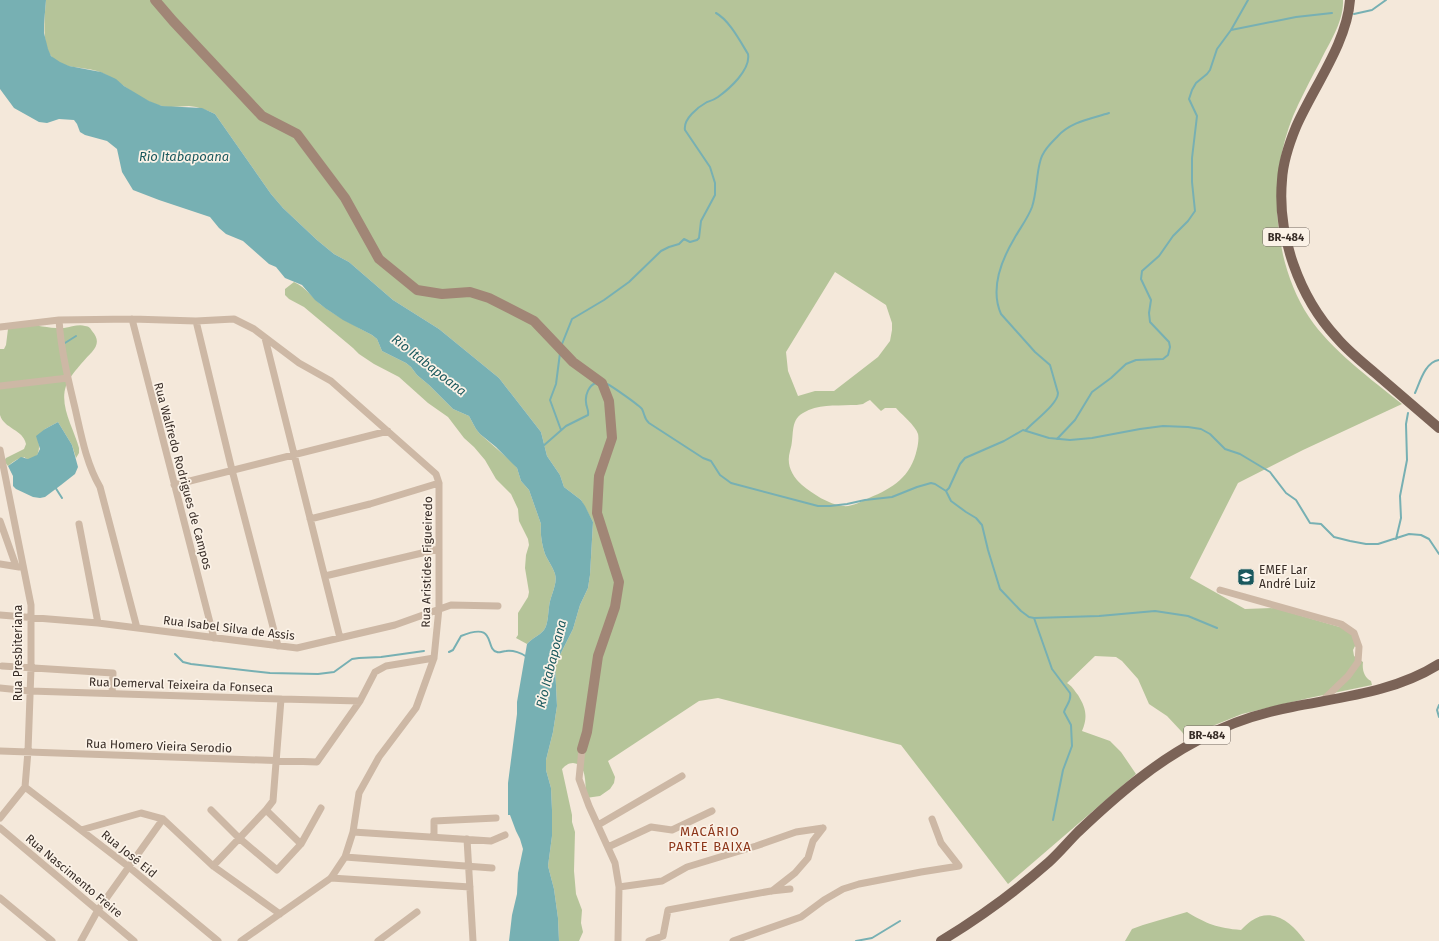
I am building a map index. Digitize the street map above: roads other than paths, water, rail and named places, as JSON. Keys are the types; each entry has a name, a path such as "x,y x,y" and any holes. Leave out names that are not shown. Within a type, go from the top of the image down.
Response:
{"main road":[{"name":"BR-484","path":"1350,0 1348,14 1340,38 1319,84 1302,113 1289,145 1282,179 1282,208 1286,239 1291,258 1302,285 1315,310 1337,338 1439,428"},
{"name":"BR-484","path":"941,941 1019,888 1050,861 1078,832 1124,790 1171,754 1244,719 1290,707 1400,683 1439,664"}],"street":[{"path":"155,0 172,21 262,116 297,134 346,198 379,259 417,290 442,294 470,292 489,298 534,321 573,362 602,383 609,401 612,438 598,476 598,513 619,582 615,607 598,656 587,732 582,749 580,779 615,863 619,887 618,941"},
{"name":"Rua Aristides Figueiredo","path":"0,327 59,320 132,319 196,321 234,319 254,329 299,363 331,381 436,474 439,483 439,608 434,658 416,708 379,757 359,793 353,832 345,857 331,878 241,941"},
{"name":"Rua Walfredo Rodrigues de Campos","path":"132,319 214,638"},
{"path":"59,320 61,346 79,426 93,474 100,487 137,628"},
{"path":"196,321 232,470 278,646"},
{"path":"265,338 340,638"},
{"path":"0,386 68,378"},
{"path":"174,485 388,431"},
{"name":"Rua Presbiteriana","path":"0,450 30,605 31,668 25,787"},
{"path":"310,519 370,504 439,483"},
{"path":"0,521 16,566"},
{"path":"79,524 98,623"},
{"path":"325,576 439,549"},
{"path":"0,564 23,568"},
{"path":"1220,590 1341,624 1354,633 1359,647 1358,662 1348,676 1322,701"},
{"name":"Rua Isabel Silva de Assis","path":"0,615 98,623 297,648 394,625 451,605 498,606"},
{"path":"360,701 375,672 386,666 434,658"},
{"path":"2,666 113,673 112,693"},
{"name":"Rua Demerval Teixeira da Fonseca","path":"0,688 30,691 281,700 360,701"},
{"path":"213,866 273,801 281,700"},
{"name":"Rua Homero Vieira Serodio","path":"0,751 276,762 317,762 360,701"},
{"path":"598,824 682,776"},
{"path":"0,818 25,787"},
{"name":"Rua José Eid","path":"25,787 129,867 218,941"},
{"path":"210,810 276,870 301,844 321,808"},
{"path":"266,810 301,844"},
{"path":"608,848 651,827 672,830 712,811"},
{"path":"81,830 141,813 163,819 213,866 280,914"},
{"path":"434,837 434,821 496,818"},
{"path":"81,941 98,910 163,819"},
{"path":"732,941 801,917 824,900 843,889 859,884 913,873 959,866 941,843 932,819"},
{"name":"Rua Nascimento Freire","path":"0,828 134,941"},
{"path":"619,887 662,881 687,868 796,832 823,828 814,841 808,858 795,874 771,891"},
{"path":"353,832 491,840 505,835"},
{"path":"467,839 473,941"},
{"path":"345,857 492,868"},
{"path":"331,878 470,887"},
{"path":"649,941 663,936 668,910 771,891 790,889"},
{"path":"0,908 2,900 52,941"},
{"path":"378,941 417,912"}],"water":[{"name":"Rio Itabapoana","path":"0,0 46,0 44,33 51,56 60,62 69,66 101,72 116,79 124,86 149,101 162,106 202,108 215,114 271,194 283,208 317,240 334,254 349,262 393,300 439,329 499,378 541,432 547,456 560,475 564,487 581,500 585,506 593,522 590,575 588,588 580,605 573,629 555,665 557,706 553,732 546,760 546,770 551,788 552,810 552,836 548,866 554,889 558,918 559,941 509,941 512,915 517,894 518,873 523,849 510,815 508,815 508,783 517,714 517,702 527,644 545,628 556,578 544,551 541,536 541,524 529,490 521,481 517,468 496,447 480,434 469,416 453,409 406,363 382,351 377,339 325,308 315,300 302,285 285,278 276,267 269,264 243,241 226,234 210,217 133,190 122,172 117,149 107,141 85,135 80,132 74,120 59,119 47,123 39,122 14,108 0,89"},
{"path":"58,422 72,445 78,467 75,474 45,497 33,497 16,489 13,486 13,476 8,466 21,457 28,459 37,455 40,449 36,436"}],"waterway":[{"path":"1057,439 1075,420 1092,392 1111,378 1126,364 1136,360 1163,359 1168,355 1170,347 1169,342 1150,322 1149,313 1151,300 1141,279 1142,271 1159,256 1173,236 1188,221 1195,211 1192,182 1192,158 1197,116 1189,99 1196,83 1210,70 1217,49 1231,30 1248,0"},
{"path":"1354,14 1372,10 1386,0"},
{"path":"562,344 572,319 604,300 629,282 661,251 679,244 684,239 690,242 699,238 701,221 715,195 715,183 710,167 685,130 686,122 699,107 714,100 728,89 743,73 748,60 748,54 734,31 721,16 716,13"},
{"path":"1231,30 1296,17 1332,13"},
{"path":"1026,430 1050,407 1058,393 1050,365 1035,352 1001,314 997,295 998,275 1005,256 1032,207 1041,158 1044,152 1062,132 1074,124 1109,113"},
{"path":"65,343 76,336"},
{"path":"560,353 556,384 550,400 561,430"},
{"path":"1415,393 1427,368 1430,364 1439,360"},
{"path":"542,447 566,426 588,415 586,404 587,393 589,388 596,383"},
{"path":"607,384 640,407 649,423 703,458 711,461 720,475 731,483 818,506 847,504 892,497 917,487 931,483 935,484 946,491 951,501 976,518 982,525 1000,589 1021,611 1029,617 1099,616 1155,611 1188,616 1217,628"},
{"path":"1396,539 1401,518 1400,496 1407,460 1406,424 1408,413"},
{"path":"946,491 949,488 960,464 965,458 1004,441 1023,430 1049,438 1070,440 1092,438 1163,426 1188,427 1201,429 1210,434 1225,449 1240,454 1270,472 1286,493 1296,500 1310,523 1321,524 1334,537 1366,544 1378,544 1409,534 1421,535 1429,539 1439,554"},
{"path":"55,487 62,498"},
{"path":"1034,618 1052,669 1070,693 1070,701 1064,712 1071,725 1072,746 1063,770 1053,820"},
{"path":"449,652 453,650 461,636 473,632 480,632 488,637 493,650 497,652 514,651 527,657"},
{"path":"175,654 183,662 191,664 270,673 318,674 334,672 352,659 381,657 424,651"},
{"path":"1439,705 1437,710 1439,717"},
{"path":"856,941 872,938 900,921"}],"place":[{"name":"EMEF Lar André Luiz","path":"1246,577"}],"district":[{"name":"MACÁRIO PARTE BAIXA","path":"710,838"}]}
